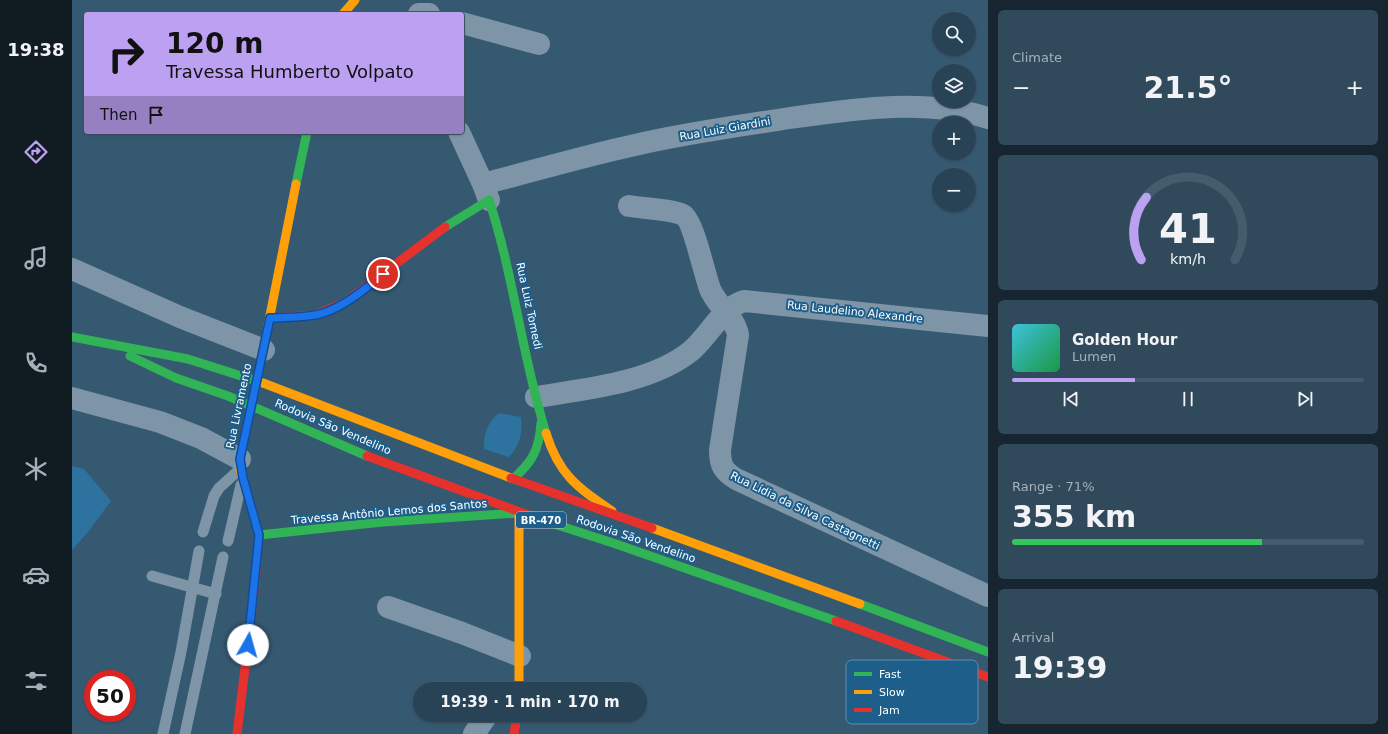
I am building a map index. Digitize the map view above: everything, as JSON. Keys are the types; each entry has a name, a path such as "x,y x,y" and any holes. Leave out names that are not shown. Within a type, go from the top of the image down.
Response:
{"main road":[{"path":"345,12 355,0"},
{"name":"Rua Livramento","path":"238,734 255,585 259,535 241,469 249,417 307,134"},
{"path":"270,318 319,314 340,306 364,291 402,257 447,224 486,192"},
{"name":"Rua Luiz Tomedi","path":"486,192 505,250 539,408"},
{"name":"BR-470","path":"72,337 188,359 217,367 345,413 513,479 624,520 802,582 988,652"},
{"name":"Rodovia São Vendelino","path":"102,342 176,378 228,396 347,448 520,513 697,572 941,660"},
{"path":"513,479 527,467 538,452 539,408"},
{"path":"539,408 556,457 565,473 580,488 624,520"},
{"path":"517,677 520,513"},
{"name":"Travessa Antônio Lemos dos Santos","path":"259,535 383,522 520,513"},
{"name":"Rodovia São Vendelino","path":"978,673 988,677"},
{"path":"514,734 516,722"}],"street":[{"path":"464,24 539,44"},
{"name":"Rua Luiz Giardini","path":"486,192 636,145 742,125 829,112 888,107 921,107 988,118"},
{"path":"459,134 486,192"},
{"name":"Rua Lídia da Silva Castagnetti","path":"629,206 677,213 686,217 711,290 734,324 738,335 720,450 722,468 726,473 988,596"},
{"path":"72,269 262,355"},
{"name":"Rua Laudelino Alexandre","path":"539,408 645,374 673,363 691,350 725,312 739,303 752,301 988,326"},
{"path":"72,398 160,422 201,438 241,469"},
{"path":"388,608 462,633 517,677"},
{"path":"474,734 482,722"}],"lane":[{"path":"203,532 214,496 219,488 241,469"},
{"path":"228,541 241,469"},
{"path":"163,734 199,551"},
{"path":"185,734 223,557"},
{"path":"152,576 216,594"}],"shaded area":[{"path":"499,413 521,417 522,428 520,438 516,448 509,457 484,449 487,429"},
{"path":"72,466 84,469 111,501 88,532 72,550"}],"traffic: fast":[{"path":"296,184 307,134"},
{"path":"445,227 489,200 498,229 530,375 546,433"},
{"path":"72,337 188,359 263,383"},
{"path":"130,356 176,378 228,396 367,456"},
{"path":"249,417 261,361"},
{"path":"513,479 526,466 534,454 539,441 541,423"},
{"path":"259,535 383,522 519,513"},
{"path":"542,520 616,544 836,621"},
{"path":"860,604 988,652"}],"traffic: slow":[{"path":"345,12 355,0"},
{"path":"261,361 296,184"},
{"path":"263,383 511,478"},
{"path":"249,417 240,459 240,469 255,520"},
{"path":"546,433 551,447 563,470 579,487 612,511"},
{"path":"519,513 519,682"},
{"path":"652,528 860,604"}],"traffic: jam":[{"path":"270,318 315,315 344,303 445,227"},
{"path":"367,456 542,520"},
{"path":"511,478 652,528"},
{"path":"237,734 255,585 259,535 255,520"},
{"path":"836,621 942,660"},
{"path":"978,673 988,677"},
{"path":"514,734 516,722"}],"route":[{"path":"248,645 259,535 254,513 240,469 240,459 270,318 299,317 319,314 340,306 364,291 383,274"}]}
